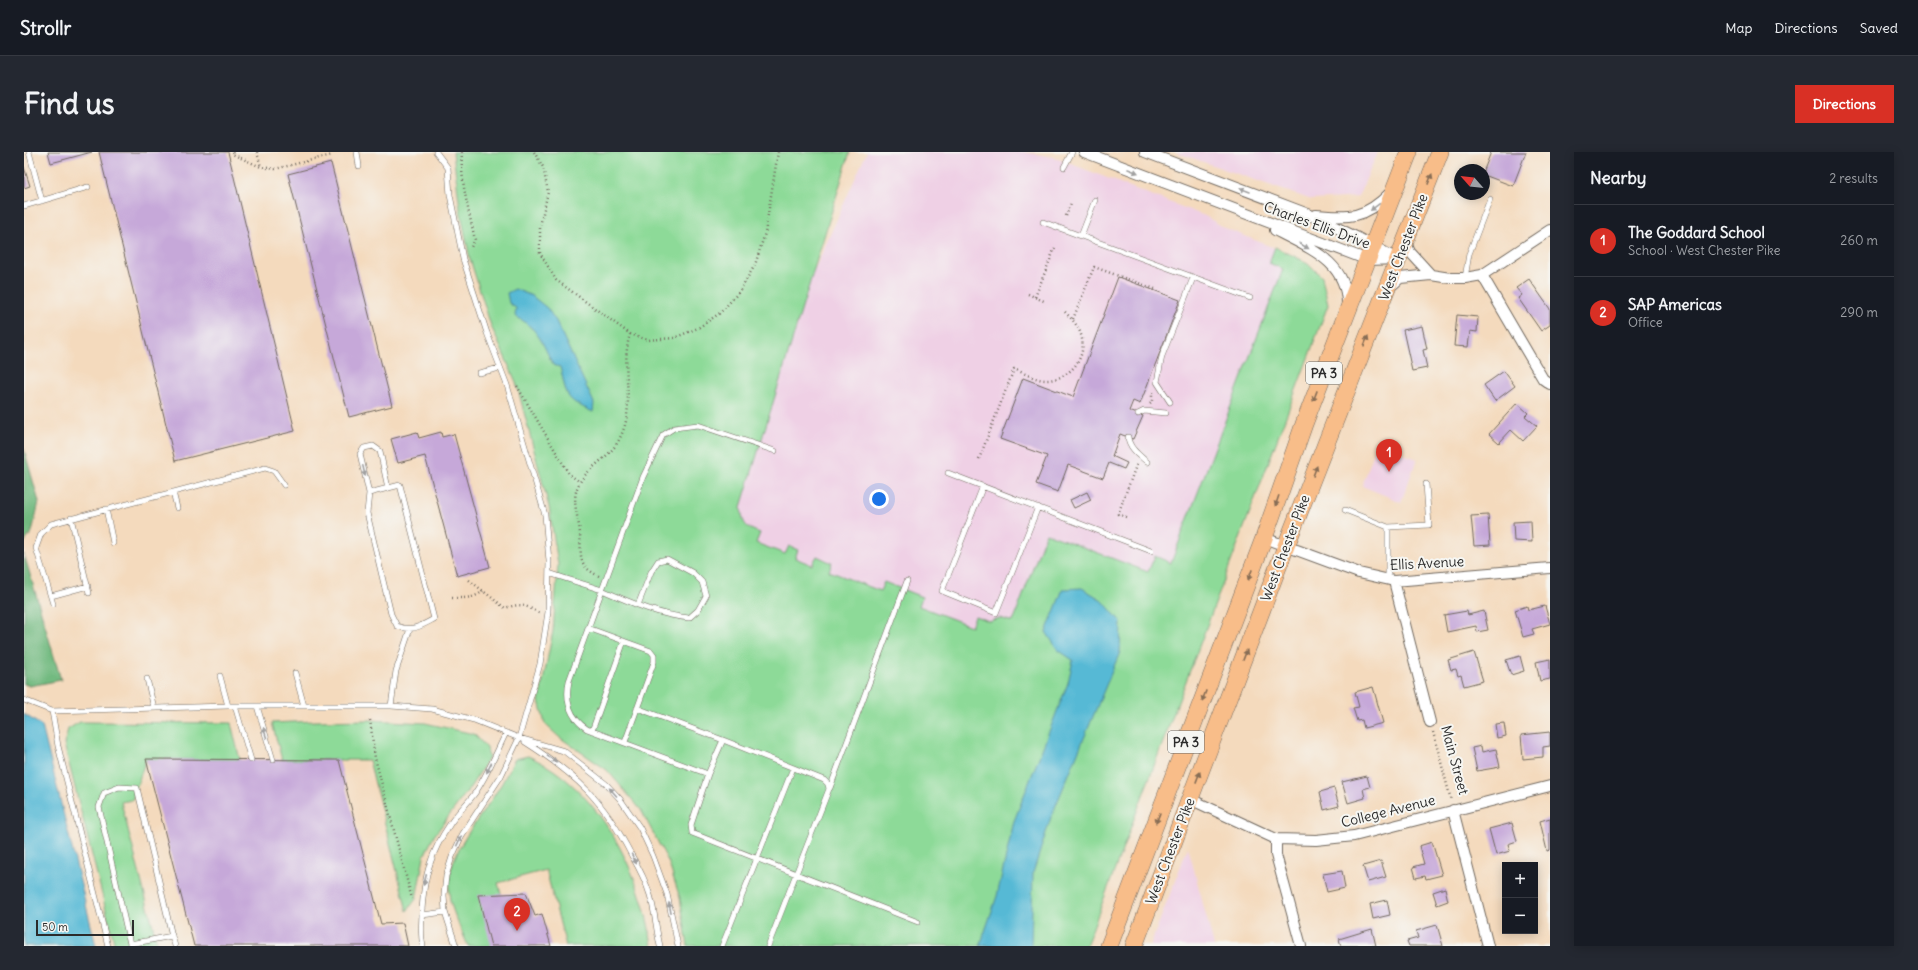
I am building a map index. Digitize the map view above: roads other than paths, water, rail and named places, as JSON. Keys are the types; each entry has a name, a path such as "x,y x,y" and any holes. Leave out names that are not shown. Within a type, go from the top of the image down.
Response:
{"highway":[{"name":"West Chester Pike","path":"1109,946 1264,538 1304,424 1409,152"},
{"name":"West Chester Pike","path":"1134,946 1351,377 1387,290 1440,152"}],"street":[{"name":"Charles Ellis Drive","path":"1084,152 1245,213 1371,253 1398,259"},
{"name":"Charles Ellis Drive","path":"1145,152 1308,214 1371,253 1398,259"},
{"name":"Charles Ellis Drive","path":"1308,214 1350,217 1367,212 1390,192 1402,170"},
{"name":"Charles Ellis Drive","path":"1245,213 1323,257 1333,265 1340,278 1346,296 1347,305 1344,321"},
{"path":"1387,290 1400,278 1431,275 1450,278 1465,278 1482,275 1550,230"},
{"path":"1405,241 1413,256 1431,275"},
{"path":"1482,275 1543,379 1550,384"},
{"name":"Ellis Avenue","path":"1264,538 1359,573 1391,580 1550,568"},
{"name":"Main Street","path":"1391,580 1430,722"},
{"name":"College Avenue","path":"1190,799 1276,839 1316,840 1354,836 1550,786"},
{"name":"Main Street","path":"1453,810 1488,946"},
{"path":"1276,839 1276,855 1301,946"}],"lane":[{"path":"29,152 42,201"},
{"path":"357,152 359,166"},
{"path":"436,152 448,168 450,195 463,259 504,379 545,515 549,573 547,618 540,664 519,738 501,776 462,835 452,857 446,876 444,895 445,912 456,946"},
{"path":"1064,167 1072,152"},
{"path":"24,206 88,188"},
{"path":"1081,236 1095,200"},
{"path":"1465,278 1469,254 1490,200"},
{"path":"1043,222 1250,298"},
{"path":"1170,402 1157,382 1162,356 1193,278"},
{"path":"479,373 500,368"},
{"path":"1138,414 1144,411 1166,413"},
{"path":"708,774 592,731 577,723 569,708 566,695 569,681 601,590 643,477 663,435 674,428 698,425 775,451"},
{"path":"1128,437 1128,442 1137,454 1147,462"},
{"path":"369,493 400,485 434,619 410,629 397,626 391,614 367,513 369,493 360,454 364,448 373,446 380,451 388,488"},
{"path":"53,604 36,548 41,534 51,524 266,468 274,471 284,485"},
{"path":"948,473 1151,551"},
{"path":"1344,510 1388,527 1428,525 1426,484"},
{"path":"983,486 942,591 996,613 1038,507"},
{"path":"173,492 177,508"},
{"path":"106,509 113,543"},
{"path":"71,518 89,593"},
{"path":"1388,527 1391,580"},
{"path":"549,573 601,590 638,605 672,616 689,618 698,610 706,596 702,582 698,578 667,559 658,561 651,572 638,605"},
{"path":"768,946 907,581"},
{"path":"51,596 88,586"},
{"path":"588,628 652,651 654,656 625,742"},
{"path":"390,706 396,671 410,629"},
{"path":"592,731 624,641"},
{"path":"295,673 304,706"},
{"path":"220,676 228,706"},
{"path":"147,679 154,708"},
{"path":"24,700 52,711 228,706 390,706 432,710 474,720 519,738 564,751 606,784 620,799 640,828 653,856 667,894 678,946"},
{"path":"235,706 251,760"},
{"path":"257,706 273,760"},
{"path":"637,708 824,780 828,784 829,789"},
{"path":"52,711 58,746 108,946"},
{"path":"423,946 420,932 423,886 429,863 450,823 478,788 506,733"},
{"path":"519,738 557,762 586,788 604,808 622,835 650,895 660,946"},
{"path":"723,740 708,774 691,825 692,832 758,860 918,922"},
{"path":"722,946 758,860 793,768"},
{"path":"172,936 130,944 98,807 104,793 119,787 137,788 175,946"},
{"path":"422,916 445,912"}],"water":[{"path":"515,289 532,296 547,308 556,321 594,403 593,412 571,400 564,385 560,367 553,365 538,336 529,325 515,316 516,308 509,303 507,293"},
{"path":"1082,588 1102,600 1121,622 1120,652 1051,817 1033,873 1031,946 980,946 997,896 1014,821 1068,683 1073,660 1058,650 1046,632 1063,589"},
{"path":"24,714 42,726 96,946 24,946"}],"place":[{"name":"The Goddard School","path":"1389,472"},
{"name":"SAP Americas","path":"517,931"}]}
